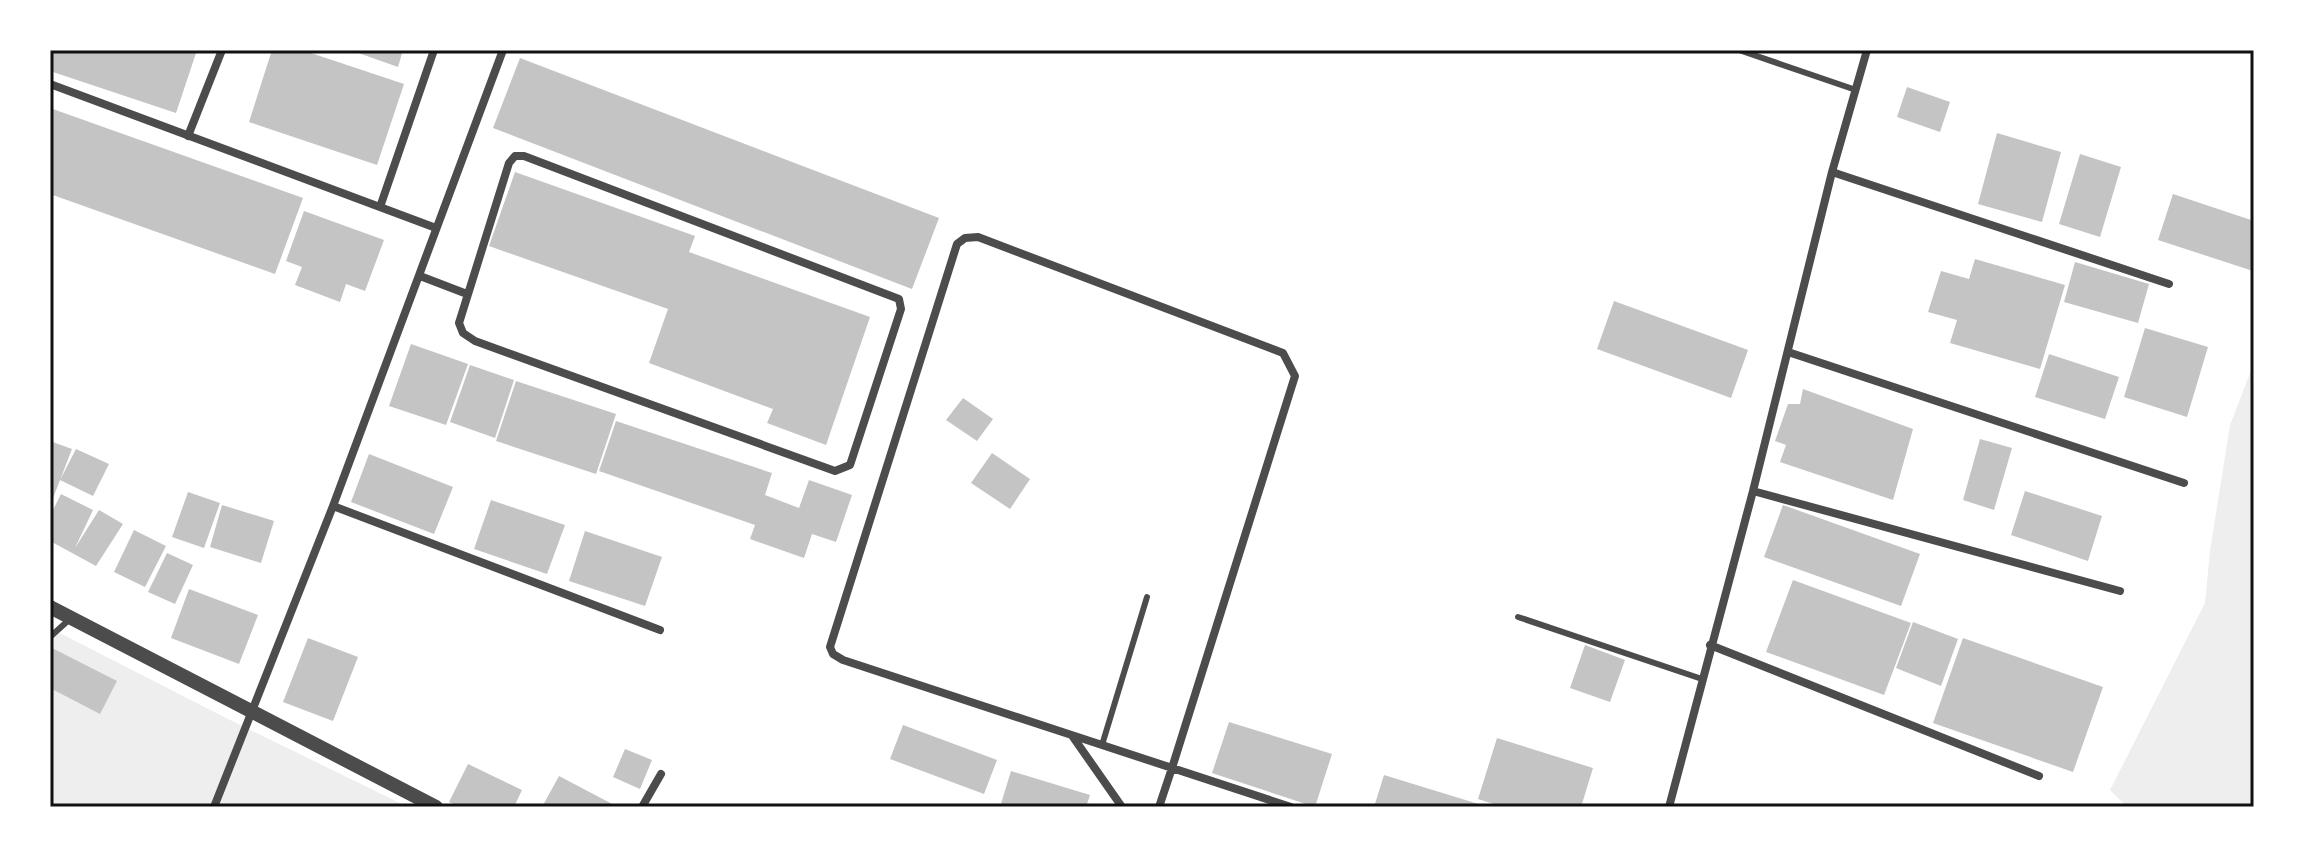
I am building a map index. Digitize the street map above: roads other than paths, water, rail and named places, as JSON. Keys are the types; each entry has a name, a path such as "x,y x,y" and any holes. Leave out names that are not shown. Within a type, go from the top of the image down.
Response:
{"street":[{"path":"188,136 222,50"},
{"path":"380,207 434,50"},
{"path":"214,807 333,506 503,50"},
{"path":"1669,807 1753,491 1832,172 1867,50"},
{"path":"50,84 436,228"},
{"path":"515,156 524,156 899,299 901,304 850,465 835,471 475,341 460,328 467,294 509,163 515,156"},
{"path":"1832,172 2169,284"},
{"path":"1159,807 1172,768 1295,376 1291,364 1283,353 978,237 965,238 957,244 830,647 833,654 843,660 1073,736 1102,745 1172,768 1291,807"},
{"path":"420,276 467,294"},
{"path":"1788,352 2184,483"},
{"path":"1753,491 2120,591"},
{"path":"333,506 660,630"},
{"path":"50,607 436,807"},
{"path":"1710,645 2039,776"},
{"path":"1073,736 1122,807"},
{"path":"642,807 661,774"}],"lane":[{"path":"1739,50 1856,90"},
{"path":"1102,745 1147,597"},
{"path":"1518,617 1702,679"},
{"path":"50,637 71,618"}]}
